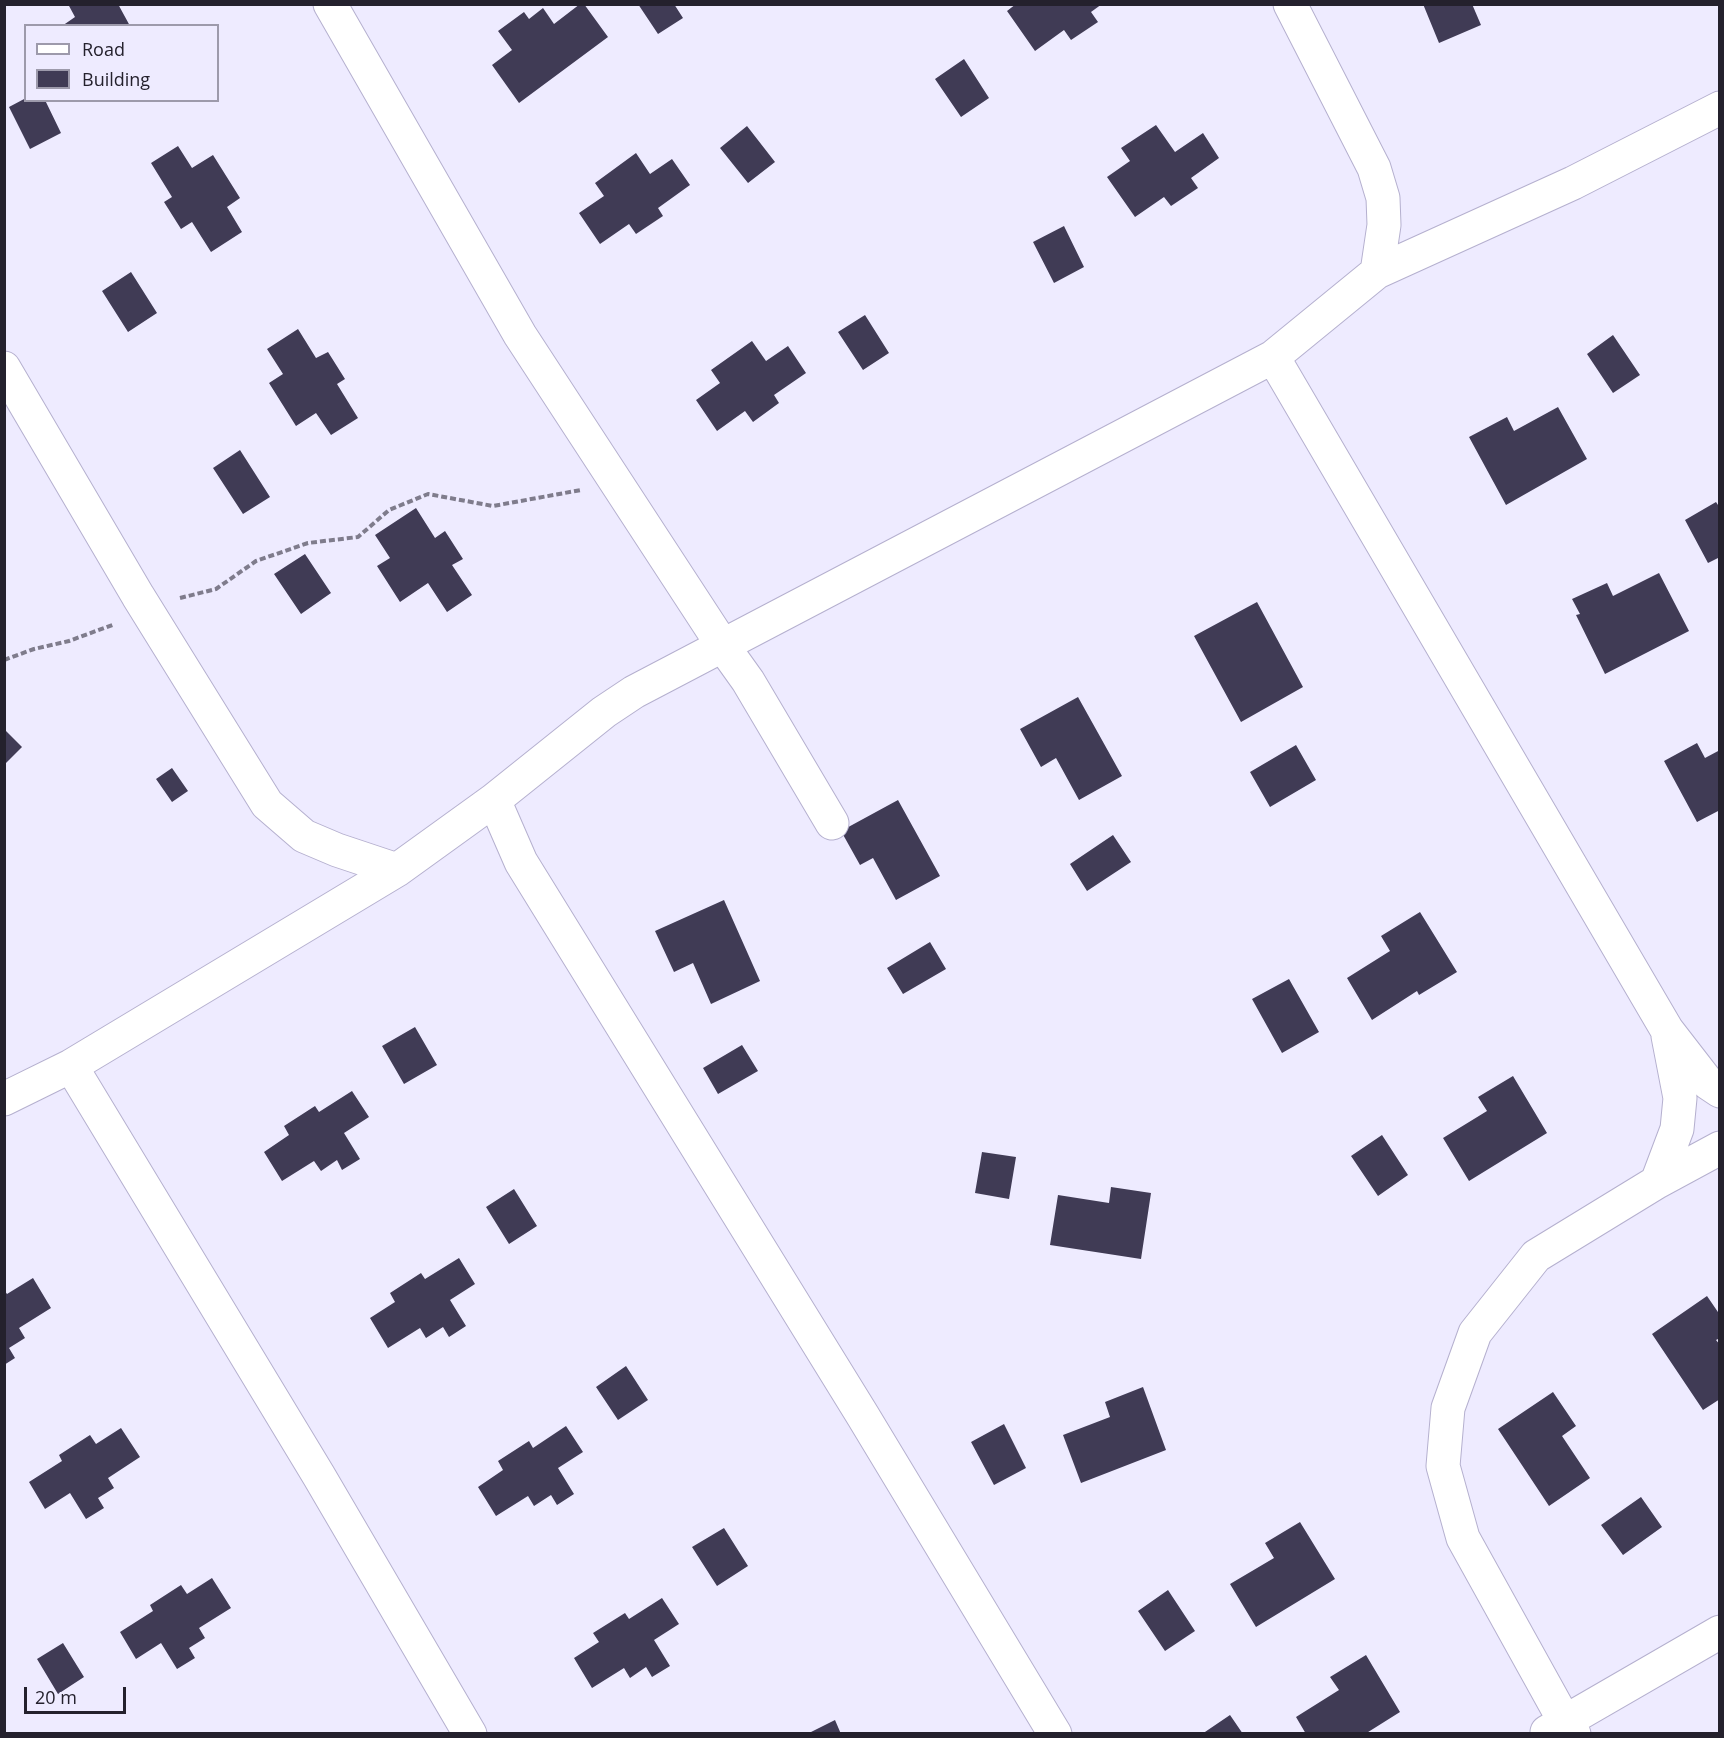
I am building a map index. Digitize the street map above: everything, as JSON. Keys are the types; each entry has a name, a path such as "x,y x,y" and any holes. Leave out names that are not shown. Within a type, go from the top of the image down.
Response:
{"street":[{"path":"330,4 519,335 748,681 832,823"},
{"path":"1290,4 1374,168 1383,198 1384,225 1377,272"},
{"path":"4,1099 71,1066 397,870 494,800 604,712 634,692 1273,357 1377,272 1573,183 1719,108"},
{"path":"1273,357 1667,1030 1708,1083 1719,1091"},
{"path":"4,368 149,613 267,804 304,836 337,850 397,870"},
{"path":"494,800 521,862 863,1416 1055,1734"},
{"path":"1657,1182 1677,1129 1680,1098 1667,1030"},
{"path":"71,1066 320,1476 470,1734"},
{"path":"1719,1148 1657,1182 1536,1256 1475,1333 1448,1408 1443,1466 1463,1538 1561,1730 1719,1632"}],"path":[{"path":"4,660 34,649 69,641 149,613 172,600 216,589 256,561 308,543 358,537 389,510 428,494 493,506 617,484"}],"building":[{"path":"68,4 118,4 129,24 65,24 75,17"},
{"path":"580,4 584,4 608,37 519,103 492,65 512,50 498,31 524,12 529,19 543,8 554,24"},
{"path":"638,4 674,4 683,18 658,34"},
{"path":"1016,4 1102,4 1091,12 1098,22 1071,40 1064,30 1035,51 1007,11"},
{"path":"1423,4 1472,4 1481,25 1439,43"},
{"path":"964,59 989,98 961,117 935,79"},
{"path":"24,99 24,102 46,102 61,133 30,149 9,107"},
{"path":"1156,125 1175,152 1203,133 1219,158 1191,178 1198,188 1171,206 1164,197 1135,217 1107,177 1130,161 1121,148"},
{"path":"747,126 775,162 748,183 720,148"},
{"path":"178,146 192,168 213,155 240,198 227,207 242,232 211,252 192,222 181,229 164,202 172,197 151,163"},
{"path":"636,153 650,174 672,159 690,185 658,208 663,216 636,234 629,224 600,244 579,213 604,196 595,183"},
{"path":"1064,226 1084,267 1054,283 1033,242"},
{"path":"131,272 157,313 128,332 102,291"},
{"path":"865,315 889,353 863,370 838,332"},
{"path":"298,329 316,358 328,352 345,379 337,384 358,418 331,435 316,413 296,426 269,383 283,374 267,349"},
{"path":"1613,335 1640,375 1613,393 1587,354"},
{"path":"752,341 766,361 788,346 806,373 774,395 779,403 753,422 745,411 717,431 696,400 720,383 711,370"},
{"path":"1558,407 1587,459 1506,505 1469,437 1507,417 1514,431"},
{"path":"240,450 270,497 243,514 213,468"},
{"path":"1716,502 1720,508 1720,557 1708,563 1685,520"},
{"path":"416,508 435,538 445,531 463,559 452,565 472,595 447,612 428,583 400,602 377,566 390,558 375,535"},
{"path":"305,554 331,593 301,614 274,574"},
{"path":"1659,573 1689,631 1605,674 1576,615 1580,614 1572,599 1607,583 1613,596"},
{"path":"1257,602 1303,687 1241,722 1194,636"},
{"path":"1078,697 1122,776 1079,800 1056,758 1041,767 1020,729"},
{"path":"4,729 22,747 4,765"},
{"path":"1697,743 1705,758 1720,750 1720,810 1697,822 1664,761"},
{"path":"1296,745 1316,780 1270,807 1250,772"},
{"path":"172,768 188,791 172,802 156,779"},
{"path":"898,800 940,876 896,900 873,858 860,865 841,831"},
{"path":"1113,835 1131,862 1087,891 1070,864"},
{"path":"724,900 760,981 711,1004 693,963 674,972 655,931"},
{"path":"1420,912 1457,972 1419,995 1417,991 1372,1020 1347,978 1390,951 1381,936"},
{"path":"930,942 946,969 903,994 887,968"},
{"path":"1289,979 1319,1032 1282,1053 1252,999"},
{"path":"415,1027 437,1065 404,1084 382,1046"},
{"path":"742,1045 758,1071 718,1094 703,1068"},
{"path":"1513,1076 1547,1133 1469,1181 1443,1138 1487,1111 1478,1097"},
{"path":"352,1091 369,1117 344,1133 360,1159 342,1170 337,1160 321,1171 314,1161 282,1181 264,1152 289,1135 284,1126 315,1106 319,1112"},
{"path":"1382,1135 1408,1175 1378,1196 1351,1156"},
{"path":"982,1152 1016,1157 1009,1199 975,1193"},
{"path":"1111,1187 1151,1193 1141,1259 1050,1245 1058,1195 1109,1203"},
{"path":"514,1189 537,1226 509,1244 486,1207"},
{"path":"459,1258 475,1284 450,1300 466,1326 449,1337 443,1327 426,1338 420,1328 388,1348 370,1318 395,1302 390,1293 421,1273 425,1279"},
{"path":"33,1278 51,1308 19,1328 25,1338 9,1348 15,1358 4,1365 4,1290 7,1294"},
{"path":"1707,1296 1720,1315 1720,1338 1716,1340 1720,1345 1720,1399 1703,1410 1652,1334"},
{"path":"626,1366 648,1400 618,1420 596,1387"},
{"path":"1143,1387 1166,1450 1081,1483 1063,1435 1110,1417 1105,1402"},
{"path":"1553,1392 1576,1426 1562,1436 1590,1478 1549,1506 1498,1429"},
{"path":"1004,1424 1026,1468 994,1485 971,1442"},
{"path":"566,1426 583,1452 558,1468 574,1494 557,1505 551,1495 534,1506 528,1496 496,1516 478,1487 503,1470 498,1461 529,1441 533,1448"},
{"path":"121,1428 140,1457 108,1478 114,1488 98,1498 104,1508 86,1519 70,1493 45,1509 29,1482 62,1461 59,1455 90,1435 96,1444"},
{"path":"1641,1497 1662,1527 1623,1555 1601,1525"},
{"path":"1300,1522 1335,1579 1256,1627 1230,1584 1274,1558 1265,1543"},
{"path":"724,1528 748,1566 717,1586 692,1547"},
{"path":"212,1578 231,1608 199,1628 205,1638 189,1648 195,1658 177,1669 161,1643 136,1659 120,1632 153,1611 150,1605 181,1585 187,1594"},
{"path":"1168,1590 1195,1631 1165,1651 1138,1611"},
{"path":"662,1598 679,1624 654,1640 670,1666 652,1677 646,1667 630,1678 624,1668 592,1688 574,1658 599,1642 593,1633 625,1613 629,1619"},
{"path":"63,1643 84,1677 58,1694 37,1659"},
{"path":"1366,1655 1400,1712 1365,1734 1306,1734 1296,1717 1339,1690 1330,1677"},
{"path":"1230,1715 1243,1734 1202,1734"},
{"path":"835,1720 841,1734 807,1734"}]}
